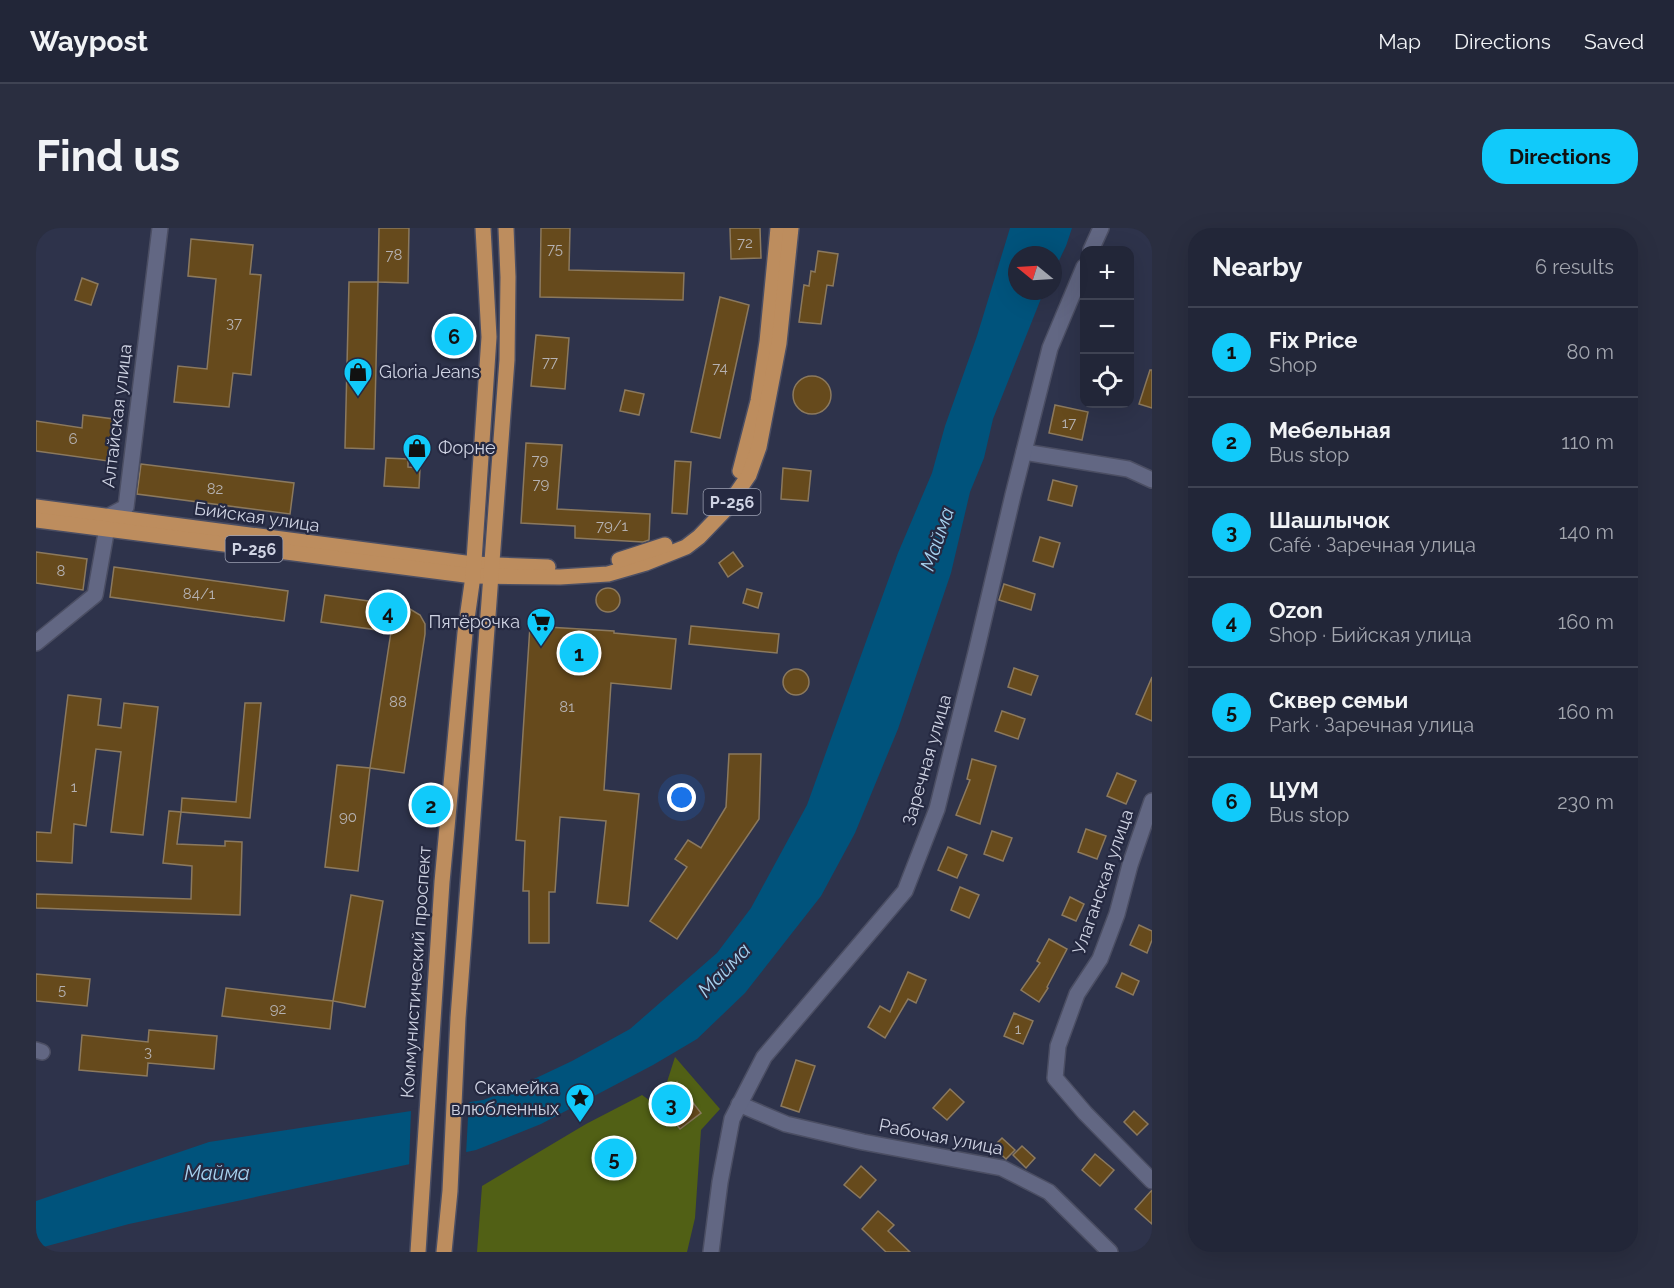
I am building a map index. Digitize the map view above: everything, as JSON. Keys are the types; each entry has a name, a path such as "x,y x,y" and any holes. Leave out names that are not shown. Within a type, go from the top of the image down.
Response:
{"main road":[{"name":"Коммунистический проспект","path":"418,1252 448,805 473,570 489,337 483,228"},
{"path":"444,1252 450,1191 458,1018 507,360 506,228"},
{"name":"Р-256","path":"473,570 610,564 678,541 717,505 736,481 746,455 767,342 778,228"},
{"name":"Р-256","path":"490,570 560,577 608,574 687,547 725,510 750,475 759,447 779,343 791,228"},
{"name":"Бийская улица","path":"36,507 107,523"},
{"name":"Бийская улица","path":"36,520 107,523 473,570"}],"street":[{"name":"Алтайская улица","path":"107,523 126,507 159,228"},
{"path":"1093,246 1101,228"},
{"name":"Заречная улица","path":"711,1252 720,1182 732,1119 739,1104 764,1057 905,891 937,809 1050,348 1080,277"},
{"path":"1024,452 1128,469 1152,480"},
{"path":"36,643 95,595 107,523"},
{"name":"Улаганская улица","path":"1152,801 1130,865 1117,914 1100,959 1077,994 1058,1046 1055,1078 1085,1113 1152,1180"},
{"name":"Рабочая улица","path":"739,1104 786,1124 863,1142 1002,1168 1049,1192 1110,1252"}],"green space":[{"path":"675,1057 720,1109 701,1130 695,1218 687,1252 477,1252 482,1186 586,1124 642,1095 659,1107"}],"water":[{"name":"Майма","path":"1010,228 1072,228 1062,254 1062,246 1008,246 1008,300 1040,300 993,419 984,458 970,492 951,573 898,729 855,833 821,896 745,993 697,1039 653,1065 541,1124 476,1150 129,1224 36,1249 36,1201 209,1142 483,1100 515,1088 572,1061 630,1029 717,953 751,908 807,805 898,553 932,473 945,426 977,336"}],"pier":[{"path":"469,1099 466,1155 409,1168 411,1109"}],"building":[{"path":"379,228 409,228 408,283 378,282"},
{"path":"541,228 570,228 569,270 684,273 683,300 540,297"},
{"path":"730,228 760,228 761,258 731,259"},
{"path":"191,239 253,245 250,274 261,275 251,375 233,373 229,407 174,402 178,366 207,369 216,279 188,276"},
{"path":"818,251 838,254 833,286 827,285 821,324 799,322 804,285 809,286 811,271 815,272"},
{"path":"82,278 98,284 91,305 75,300"},
{"path":"349,282 378,282 374,449 345,448"},
{"path":"720,297 749,305 720,438 691,432"},
{"path":"536,335 569,338 565,389 531,386"},
{"path":"1150,370 1152,370 1152,408 1139,404"},
{"path":"812,376 826,381 831,395 826,409 812,414 798,409 793,395 798,381"},
{"path":"625,390 644,394 639,415 620,411"},
{"path":"1055,405 1088,412 1082,440 1049,433"},
{"path":"83,415 114,419 108,461 36,451 36,421 82,428"},
{"path":"526,443 562,445 557,509 650,514 649,540 643,542 575,538 575,526 521,523"},
{"path":"386,458 408,459 408,467 420,468 419,488 384,486"},
{"path":"675,461 691,462 687,514 672,513"},
{"path":"141,464 294,483 290,514 137,494"},
{"path":"783,468 811,471 808,501 781,499"},
{"path":"1053,480 1077,486 1072,506 1048,500"},
{"path":"1040,537 1060,543 1053,567 1033,561"},
{"path":"36,552 87,559 83,590 36,583"},
{"path":"733,552 743,566 728,577 719,563"},
{"path":"114,567 288,591 284,621 110,597"},
{"path":"1004,584 1035,594 1031,610 999,600"},
{"path":"608,588 613,589 619,595 619,605 613,611 608,612 603,611 597,605 596,600 597,595 603,589"},
{"path":"747,589 762,593 758,608 743,603"},
{"path":"325,595 405,606 420,615 425,624 404,773 370,768 391,632 321,622"},
{"path":"530,626 614,631 614,633 676,639 671,689 611,683 604,790 639,794 628,906 597,903 606,821 560,817 555,892 549,892 549,943 529,943 529,891 523,891 525,841 516,840"},
{"path":"691,626 779,634 777,653 689,644"},
{"path":"1014,668 1038,676 1031,695 1008,687"},
{"path":"796,669 805,673 809,682 805,691 796,695 787,691 783,682 787,673"},
{"path":"1152,677 1152,721 1136,714"},
{"path":"68,695 101,699 98,725 121,728 124,703 158,707 143,835 111,832 121,752 96,749 86,826 74,824 72,863 36,861 36,832 51,833"},
{"path":"245,703 261,703 250,818 181,812 182,798 236,802"},
{"path":"1002,711 1025,719 1018,739 995,731"},
{"path":"729,754 761,754 759,819 677,939 650,921 687,867 675,859 688,840 701,848 726,807"},
{"path":"972,759 996,766 980,824 956,815 970,780 967,779"},
{"path":"337,765 370,768 358,871 325,867"},
{"path":"1117,773 1136,781 1126,804 1107,796"},
{"path":"169,811 181,812 177,844 225,846 225,841 242,842 240,915 36,908 36,894 191,899 192,866 163,863"},
{"path":"1086,829 1106,836 1097,859 1078,852"},
{"path":"992,831 1012,838 1003,861 984,854"},
{"path":"948,847 967,855 957,878 938,870"},
{"path":"960,887 979,895 969,918 951,910"},
{"path":"351,895 383,901 365,1007 333,1001"},
{"path":"1070,897 1084,904 1076,921 1062,915"},
{"path":"1139,925 1152,931 1152,940 1147,953 1130,945"},
{"path":"1049,939 1067,949 1039,1002 1021,990 1040,963 1037,961"},
{"path":"908,972 926,980 916,1003 908,999 885,1038 868,1027 880,1006 890,1012"},
{"path":"1122,973 1139,981 1133,995 1116,987"},
{"path":"36,974 90,979 87,1006 36,1001"},
{"path":"226,988 333,1001 330,1029 222,1016"},
{"path":"1014,1013 1033,1021 1023,1044 1004,1036"},
{"path":"149,1030 217,1036 214,1069 148,1063 147,1076 79,1070 82,1035 148,1042"},
{"path":"796,1060 815,1066 799,1112 781,1106"},
{"path":"677,1082 701,1113 680,1129 656,1099"},
{"path":"950,1089 964,1102 947,1120 933,1108"},
{"path":"1134,1111 1148,1124 1137,1135 1124,1122"},
{"path":"1002,1138 1015,1150 1006,1159 993,1147"},
{"path":"1022,1146 1035,1158 1026,1168 1013,1155"},
{"path":"1095,1154 1114,1170 1100,1186 1082,1170"},
{"path":"861,1166 876,1180 860,1198 844,1185"},
{"path":"1152,1190 1152,1224 1135,1209"},
{"path":"878,1211 894,1225 888,1231 910,1252 886,1252 862,1229"}],"place":[{"name":"ЦУМ","path":"454,336"},
{"name":"Gloria Jeans","path":"358,398"},
{"name":"Форне","path":"417,474"},
{"name":"Ozon","path":"388,612"},
{"name":"Пятёрочка","path":"541,648"},
{"name":"Fix Price","path":"579,653"},
{"name":"Мебельная","path":"431,805"},
{"name":"Шашлычок","path":"671,1104"},
{"name":"Скамейка влюбленных","path":"580,1124"},
{"name":"Сквер семьи","path":"614,1158"}]}
